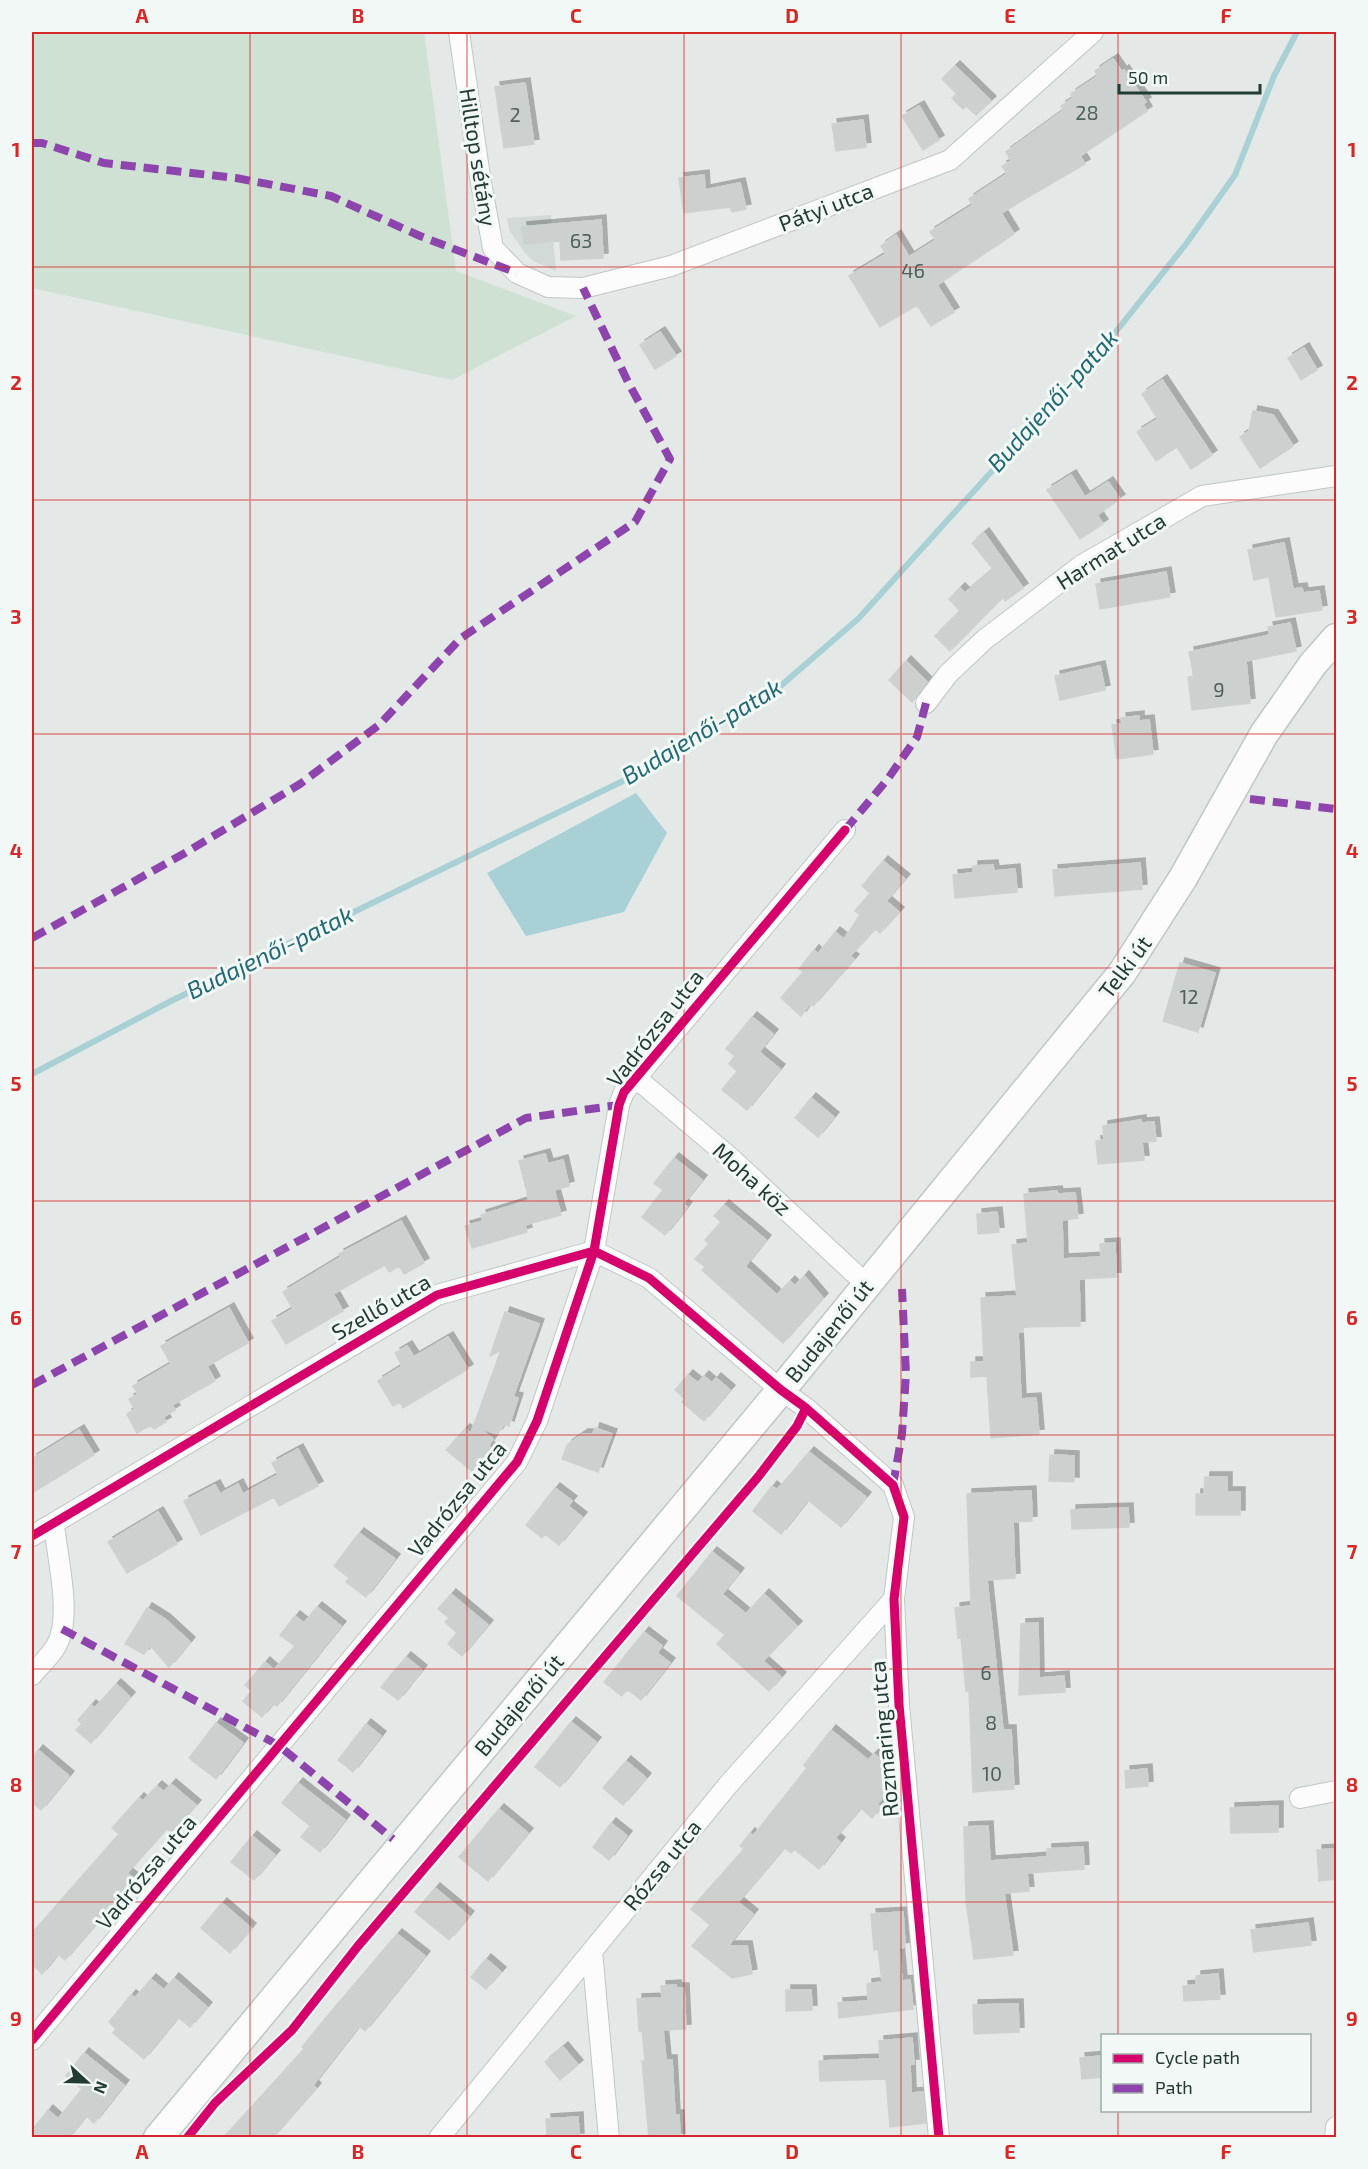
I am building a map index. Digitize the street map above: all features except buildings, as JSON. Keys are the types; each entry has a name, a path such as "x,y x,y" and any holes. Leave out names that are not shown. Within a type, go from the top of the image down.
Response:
{"main road":[{"name":"Telki út","path":"872,1277 1006,1118 1122,973 1184,878 1264,734 1313,664 1336,638"},
{"name":"Budajenői út","path":"158,2138 781,1390 872,1277"}],"street":[{"name":"Hilltop sétány","path":"459,32 480,177 493,248 517,273"},
{"name":"Pátyi utca","path":"517,273 548,287 583,288 671,266 950,160 1093,32"},
{"name":"Harmat utca","path":"926,704 948,674 984,640 1082,565 1202,496 1336,476"},
{"name":"Vadrózsa utca","path":"32,2040 517,1462 537,1421 594,1251 619,1105 624,1092 845,830"},
{"name":"Moha köz","path":"635,1077 872,1277"},
{"path":"594,1251 650,1278 781,1390"},
{"name":"Szellő utca","path":"32,1536 437,1295 594,1251"},
{"name":"Rozmaring utca","path":"781,1390 806,1408 893,1485 904,1517 894,1599 899,1705 939,2138"},
{"path":"32,1676 56,1646 62,1629 63,1601 54,1525"},
{"name":"Rózsa utca","path":"439,2138 728,1785 894,1599"},
{"path":"1300,1798 1336,1791"},
{"path":"592,1951 609,2138"},
{"path":"1335,2138 1336,2127"}],"shaded area":[{"path":"551,215 556,271 533,261 525,253 509,230 507,218"}],"green space":[{"path":"32,32 424,32 456,271 576,316 452,380 32,288"}],"water":[{"path":"636,793 667,833 624,912 526,936 487,873"}],"waterway":[{"name":"Budajenői-patak","path":"32,1074 171,1001 627,779 769,696 859,618 1098,354 1186,244 1235,175 1274,76 1297,32"}],"marked path":[{"path":"32,143 42,143 104,163 236,178 331,196 420,236 517,273"},
{"path":"32,938 185,853 300,784 379,725 461,638 635,522 670,459 628,382 583,288"},
{"path":"845,830 887,780 917,737 926,703"},
{"path":"1250,799 1336,809"},
{"path":"32,1385 526,1118 619,1105"},
{"path":"893,1485 902,1434 906,1374 902,1289"},
{"path":"62,1629 278,1745 393,1839"}],"cycle path":[{"path":"32,2040 517,1462 537,1421 594,1251 619,1105 624,1092 845,830"},
{"path":"32,1536 437,1295 594,1251 649,1278 781,1390 806,1408 893,1485 904,1517 894,1599 899,1705 939,2138"},
{"path":"187,2138 215,2103 292,2030 358,1946 758,1477 797,1426 806,1408"}]}
